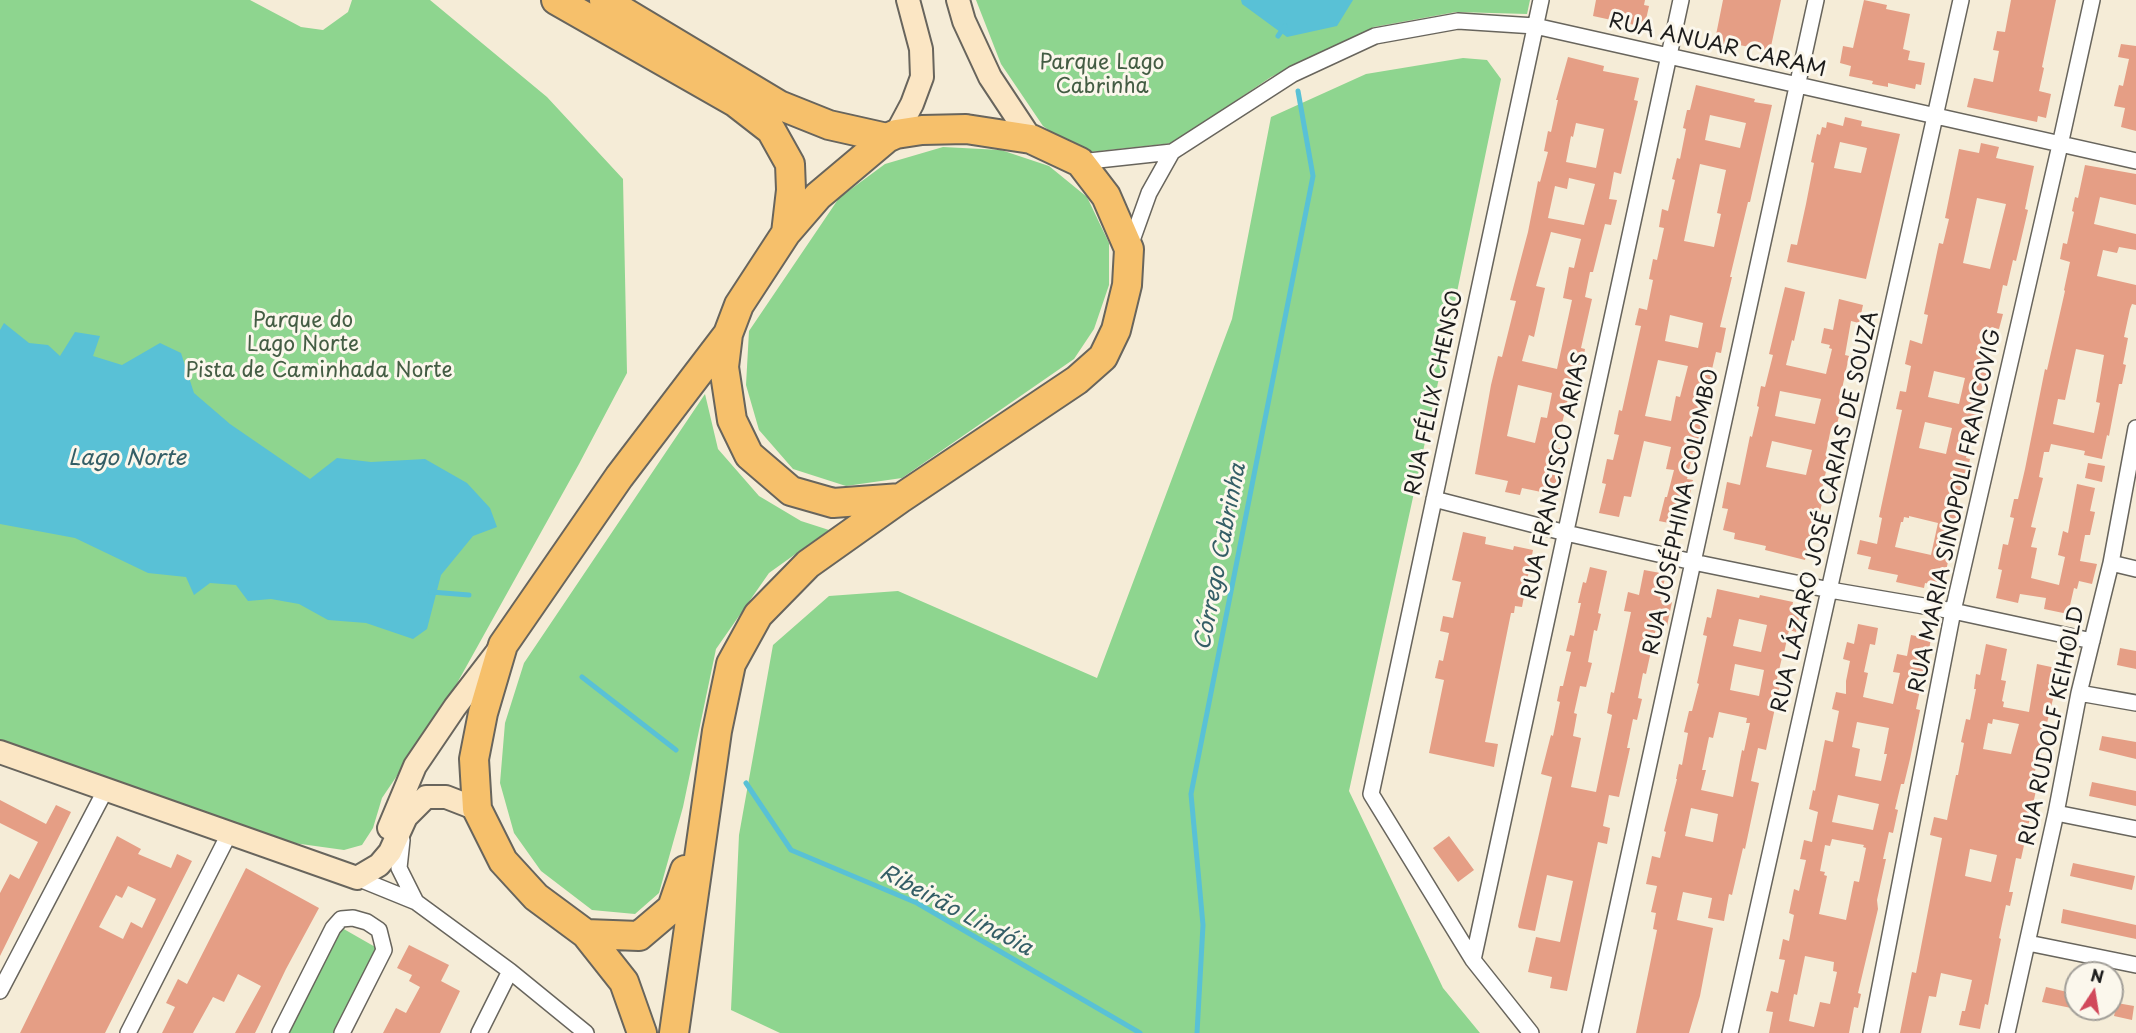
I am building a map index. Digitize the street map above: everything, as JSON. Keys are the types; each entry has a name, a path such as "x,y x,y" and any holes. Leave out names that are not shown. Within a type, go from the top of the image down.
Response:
{"highway":[{"path":"556,0 735,102 771,130 790,164 791,190 786,233"},
{"path":"604,0 779,105 830,124 892,136 922,130 966,129 1032,139 1080,162 1106,196 1129,249 1127,285 1116,330 1102,357 1077,380 901,498 808,564 758,615 731,664 717,731 674,1033"},
{"path":"642,1033 624,982 586,934 536,897 503,861 477,809 474,759 483,713 503,645 619,477 728,333 740,305 786,233 818,196 892,136"},
{"path":"728,333 724,367 732,420 749,455 791,490 833,503 901,498"},
{"path":"586,934 639,936 672,908 707,803"}],"street":[{"path":"892,136 912,104 922,77 921,49 908,0"},
{"path":"958,0 964,21 990,77 1032,139"},
{"name":"RUA FÉLIX CHENSO","path":"1473,960 1371,794 1541,0"},
{"name":"RUA FRANCISCO ARIAS","path":"1473,960 1680,0"},
{"name":"RUA JOSÉPHINA COLOMBO","path":"1590,1033 1816,0"},
{"name":"RUA LÁZARO JOSÉ CARIAS DE SOUZA","path":"1730,1033 1937,117 1961,0"},
{"name":"RUA MARIA SINOPOLI FRANCOVIG","path":"1871,1033 1953,611 2092,0"},
{"name":"RUA ANUAR CARAM","path":"1172,152 1293,75 1375,36 1458,21 1535,26 2136,161"},
{"path":"1080,162 1172,152"},
{"path":"1129,249 1149,193 1172,152"},
{"name":"RUA RUDOLF KEIHOLD","path":"2007,1033 2056,813 2079,693 2111,563 2136,432"},
{"path":"1434,499 1566,533 1693,562 1830,590 1953,611 2092,641"},
{"path":"2111,563 2136,569"},
{"path":"332,870 364,857 383,842 415,766 455,706 503,645"},
{"path":"2079,693 2136,703"},
{"path":"0,752 230,832 416,902 510,971 586,1033"},
{"path":"0,991 106,789"},
{"path":"357,878 379,865 390,852 406,817 426,797 446,797 477,809"},
{"path":"2056,813 2136,830"},
{"path":"406,817 399,868 416,902"},
{"path":"128,1033 230,832"},
{"path":"280,1033 333,928 341,919 353,918 367,922 378,930 384,950 342,1033"},
{"path":"2028,943 2136,965"},
{"path":"1473,960 1531,1033"},
{"path":"479,1033 510,971"}],"green space":[{"name":"Parque do Lago Norte","path":"0,0 250,0 301,27 323,30 348,12 352,0 430,0 547,97 623,179 627,373 446,703 382,798 373,828 362,845 344,850 279,841 0,743"},
{"name":"Parque Lago Cabrinha","path":"976,0 1530,0 1527,14 1456,12 1374,27 1271,77 1173,143 1081,153 1043,126 1001,64"},
{"path":"1463,58 1487,60 1501,79 1444,355 1349,791 1443,988 1480,1033 780,1033 731,1010 739,835 773,645 829,596 898,591 1097,678 1232,319 1271,117 1366,74"},
{"path":"943,147 1001,150 1049,166 1087,197 1109,243 1109,285 1094,329 1074,359 902,478 846,486 793,469 759,430 746,385 749,331 839,198 885,164"},
{"path":"705,394 718,449 759,496 801,521 829,530 769,573 716,649 683,807 659,893 635,914 592,910 541,871 514,833 500,783 505,723 524,663"},
{"path":"342,928 377,948 334,1033 289,1033"}],"water":[{"path":"1241,0 1353,0 1337,26 1287,37 1242,4"},
{"name":"Lago Norte","path":"4,323 29,343 48,345 60,356 75,332 100,336 93,356 122,365 160,343 181,353 194,393 230,424 310,479 337,458 371,462 425,459 467,483 490,508 497,527 473,536 441,575 427,629 413,639 366,623 328,620 299,604 271,599 248,601 236,585 210,583 194,595 186,577 148,573 75,538 0,524 0,330"}],"building":[{"path":"1596,0 1645,0 1644,5 1649,6 1645,24 1639,23 1639,26 1593,16"},
{"path":"1723,0 1781,0 1770,51 1734,44 1732,54 1717,51 1719,41 1715,40"},
{"path":"1864,0 1887,5 1886,9 1910,14 1903,49 1910,51 1908,60 1925,63 1921,85 1916,84 1915,89 1888,83 1888,87 1872,84 1873,81 1849,76 1851,66 1840,63 1843,46 1853,48"},
{"path":"2011,0 2056,0 2039,91 2051,94 2046,118 2038,116 2037,122 1967,107 1974,78 1993,82 1999,51 1993,50 1997,31 2005,32"},
{"path":"2121,44 2136,46 2136,131 2121,127 2125,108 2114,106 2119,85 2123,86 2129,59 2118,57"},
{"path":"1568,57 1604,66 1603,71 1639,78 1634,100 1638,101 1621,174 1614,172 1609,199 1617,200 1611,225 1605,224 1585,297 1592,299 1581,348 1585,349 1582,367 1576,366 1556,448 1560,448 1554,473 1562,475 1558,488 1548,486 1546,493 1522,488 1520,495 1505,492 1508,481 1475,474 1491,385 1498,356 1502,357 1516,301 1510,300 1528,232 1538,181 1540,182 1548,152 1544,151 1548,131 1551,132 1558,100 1556,100","holes":["1576,123 1604,129 1596,168 1566,162 1571,136 1573,137","1569,178 1595,184 1584,225 1548,218 1555,186 1567,189","1551,232 1581,239 1574,268 1569,267 1563,298 1572,300 1557,369 1522,361 1529,335 1534,337 1545,288 1536,286","1518,385 1552,393 1547,418 1541,417 1535,443 1507,436"]},
{"path":"1696,85 1772,105 1730,277 1732,277 1720,327 1726,328 1721,353 1716,352 1697,453 1693,452 1687,479 1693,480 1688,502 1684,501 1679,525 1659,521 1674,470 1666,469 1671,447 1644,441 1631,497 1624,496 1619,517 1599,513 1606,484 1602,483 1607,459 1613,460 1619,435 1614,434 1619,410 1622,411 1641,326 1635,325 1639,308 1647,310 1653,280 1649,279 1653,259 1657,260 1664,228 1659,227 1662,209 1668,211 1675,180 1672,179 1677,158 1680,159 1686,129 1683,128 1687,110 1690,110","holes":["1710,115 1746,123 1740,148 1705,140","1700,164 1726,170 1717,213 1721,214 1714,247 1684,241","1670,315 1703,323 1698,348 1665,341","1658,360 1688,366 1680,397 1676,396 1671,421 1645,416"]},
{"path":"1845,117 1862,121 1861,126 1900,134 1866,279 1787,262 1791,244 1797,245 1814,163 1811,162 1817,134 1820,135 1822,127 1826,128 1827,122 1843,126","holes":["1840,142 1867,148 1861,173 1834,168"]},
{"path":"1981,143 1999,147 1996,158 2034,166 2025,209 2028,210 2016,261 2013,260 2007,286 2003,285 1997,313 2003,314 1999,329 1993,328 1986,357 1991,359 1986,383 1983,382 1974,432 1972,432 1966,458 1970,459 1965,481 1962,481 1957,507 1961,508 1942,587 1925,583 1924,588 1896,582 1898,575 1868,569 1871,557 1857,554 1860,540 1877,544 1882,518 1879,517 1902,410 1896,409 1900,391 1906,392 1911,366 1905,364 1910,340 1922,344 1928,315 1924,314 1939,243 1943,244 1949,219 1945,218 1959,149 1979,153","holes":["1977,198 2006,204 1990,269 1963,263","1934,371 1965,378 1959,404 1928,397","1925,422 1952,428 1946,454 1919,448","1909,516 1938,523 1931,555 1895,547 1901,522 1904,517 1909,518"]},
{"path":"2085,165 2136,174 2136,205 2100,197 2094,224 2136,234 2136,250 2119,247 2117,253 2103,250 2097,276 2136,285 2136,305 2132,304 2130,309 2124,337 2128,338 2123,364 2126,365 2122,384 2119,384 2109,436 2107,435 2102,459 2084,455 2085,451 2051,444 2049,452 2044,452 2039,477 2043,478 2031,527 2036,528 2031,547 2037,548 2031,578 2059,585 2065,557 2058,555 2063,531 2068,533 2077,484 2095,488 2090,511 2095,512 2090,535 2085,535 2080,561 2097,564 2092,584 2079,581 2077,589 2074,588 2068,614 2044,609 2046,598 2020,594 2018,603 1996,598 2002,570 1998,569 2003,544 2008,545 2014,518 2010,517 2014,499 2018,499 2045,369 2047,370 2065,291 2070,262 2060,259 2063,243 2067,244 2075,197 2078,198","holes":["2076,349 2104,355 2096,402 2100,403 2094,433 2053,424 2058,399 2065,400"]},
{"path":"1785,287 1805,292 1786,365 1826,374 1832,349 1829,348 1830,345 1821,343 1824,328 1833,330 1839,299 1863,305 1859,323 1851,321 1845,355 1849,356 1839,403 1842,403 1836,429 1831,428 1826,453 1830,454 1819,502 1822,503 1816,529 1812,528 1805,560 1765,550 1766,546 1734,539 1735,533 1723,530 1728,509 1722,508 1727,482 1740,485 1750,436 1752,437 1759,407 1757,406 1761,386 1765,387 1773,355 1769,354","holes":["1780,391 1821,399 1815,424 1775,416","1772,441 1812,450 1806,475 1766,467"]},
{"path":"2088,463 2105,466 2102,482 2085,478"},
{"path":"1463,532 1486,537 1485,544 1513,550 1514,546 1533,550 1522,607 1515,606 1514,613 1511,613 1485,742 1498,744 1494,767 1429,753 1444,680 1435,678 1439,660 1443,661 1449,633 1440,631 1443,616 1453,618 1461,582 1452,580"},
{"path":"1590,567 1607,571 1598,613 1601,614 1597,631 1594,630 1588,662 1592,663 1586,687 1580,686 1574,713 1577,714 1573,736 1581,738 1571,787 1596,792 1612,715 1607,713 1611,692 1614,693 1631,612 1624,611 1628,592 1639,595 1644,570 1666,574 1660,600 1672,602 1667,626 1657,624 1646,674 1643,673 1638,698 1642,699 1637,720 1633,719 1627,748 1630,748 1619,797 1609,795 1603,826 1610,828 1607,844 1598,842 1567,991 1550,988 1552,977 1528,972 1536,937 1560,942 1573,881 1547,875 1535,931 1518,926 1552,777 1541,774 1551,735 1553,736 1560,702 1557,701 1560,686 1563,686 1571,652 1566,651 1570,635 1574,636 1581,603 1578,603 1583,582 1586,583"},
{"path":"1717,589 1793,602 1792,607 1801,608 1796,632 1789,630 1783,653 1777,679 1781,680 1766,750 1758,748 1751,781 1759,783 1745,849 1743,848 1732,895 1729,894 1724,921 1708,918 1712,898 1683,892 1677,920 1713,928 1700,996 1689,1033 1636,1033 1657,930 1653,929 1656,913 1651,912 1657,886 1646,884 1652,856 1660,858 1679,764 1682,765 1688,733 1684,732 1699,684 1697,683 1707,636 1703,635 1707,617 1711,618","holes":["1739,619 1767,625 1761,652 1733,646","1735,664 1764,670 1759,696 1730,690","1719,712 1747,718 1746,723 1750,723 1733,797 1701,790 1706,770 1702,770 1709,737 1713,738","1691,808 1718,814 1713,842 1685,836"]},
{"path":"1858,624 1878,628 1875,645 1870,644 1864,672 1868,673 1863,697 1893,704 1900,673 1893,672 1897,654 1907,656 1911,635 1931,639 1927,660 1931,661 1926,681 1922,680 1916,709 1920,710 1910,759 1895,809 1898,810 1893,833 1889,832 1883,859 1886,859 1877,900 1878,909 1858,993 1861,994 1858,1008 1854,1007 1849,1033 1769,1033 1773,1012 1766,1011 1771,991 1778,993 1785,960 1779,959 1783,939 1789,941 1794,915 1789,913 1794,889 1799,891 1806,860 1800,859 1804,840 1812,842 1818,812 1809,809 1813,790 1815,791 1825,740 1833,742 1839,711 1832,709 1836,692 1846,694 1850,661 1843,659 1847,642 1854,644","holes":["1857,722 1889,728 1884,754 1887,754 1881,781 1855,776 1860,749 1852,747","1838,795 1879,804 1873,830 1832,822","1832,839 1864,845 1863,847 1866,848 1859,882 1854,881 1846,920 1819,914 1827,876 1824,875 1825,872 1820,871 1825,845 1830,846","1805,956 1834,962 1833,971 1837,972 1830,1004 1820,1002 1814,1027 1789,1021 1794,994 1797,995"]},
{"path":"1986,644 2007,649 2001,680 2006,681 2003,707 2029,712 2037,664 2056,668 2052,690 2055,691 2041,757 2038,757 2032,785 2037,786 2021,859 2016,858 2009,892 2013,892 2010,906 2006,905 1988,1005 1985,1004 1980,1029 1959,1025 1962,1011 1965,1011 1972,980 1941,973 1936,997 1929,996 1921,1033 1900,1033 1912,972 1916,973 1942,838 1930,835 1934,817 1947,820 1956,775 1958,775 1966,719 1970,720 1976,689 1974,689 1976,674 1980,675","holes":["1993,719 2019,724 2011,754 1983,749 1988,723 1992,724","1970,849 1997,855 1991,882 1965,876"]},
{"path":"2120,648 2136,651 2136,669 2117,665"},
{"path":"2102,736 2136,742 2136,759 2099,750"},
{"path":"2092,782 2136,791 2136,806 2089,796"},
{"path":"0,800 46,824 56,805 71,812 0,956 0,893 10,874 19,879 38,842 0,823"},
{"path":"117,836 141,849 138,854 171,868 177,854 192,861 105,1033 20,1033","holes":["128,886 156,899 142,928 131,922 123,939 99,927 116,895 122,898"]},
{"path":"1449,836 1474,870 1458,882 1433,848"},
{"path":"2073,863 2135,876 2132,890 2070,876"},
{"path":"246,868 319,908 255,1033 235,1033 261,986 238,974 224,1002 213,997 193,1033 162,1033 175,1007 166,1003 178,979 187,984"},
{"path":"2063,909 2136,925 2136,939 2061,923"},
{"path":"409,945 449,965 441,981 460,991 440,1033 383,1033 396,1008 406,1013 420,987 409,981 412,975 397,968"},
{"path":"2046,987 2064,991 2064,1007 2042,1002"},
{"path":"2124,1004 2134,1006 2132,1020 2124,1018"}],"waterway":[{"name":"Córrego Cabrinha","path":"1278,36 1285,26"},
{"name":"Córrego Cabrinha","path":"1197,1033 1203,925 1191,794 1313,176 1298,91"},
{"name":"Ribeirão Lindóia","path":"431,592 469,595"},
{"name":"Ribeirão Lindóia","path":"582,677 676,750"},
{"name":"Ribeirão Lindóia","path":"746,783 791,850 917,903 1140,1033"}],"park label":[{"name":"Pista de Caminhada Norte","path":"319,371"}]}
